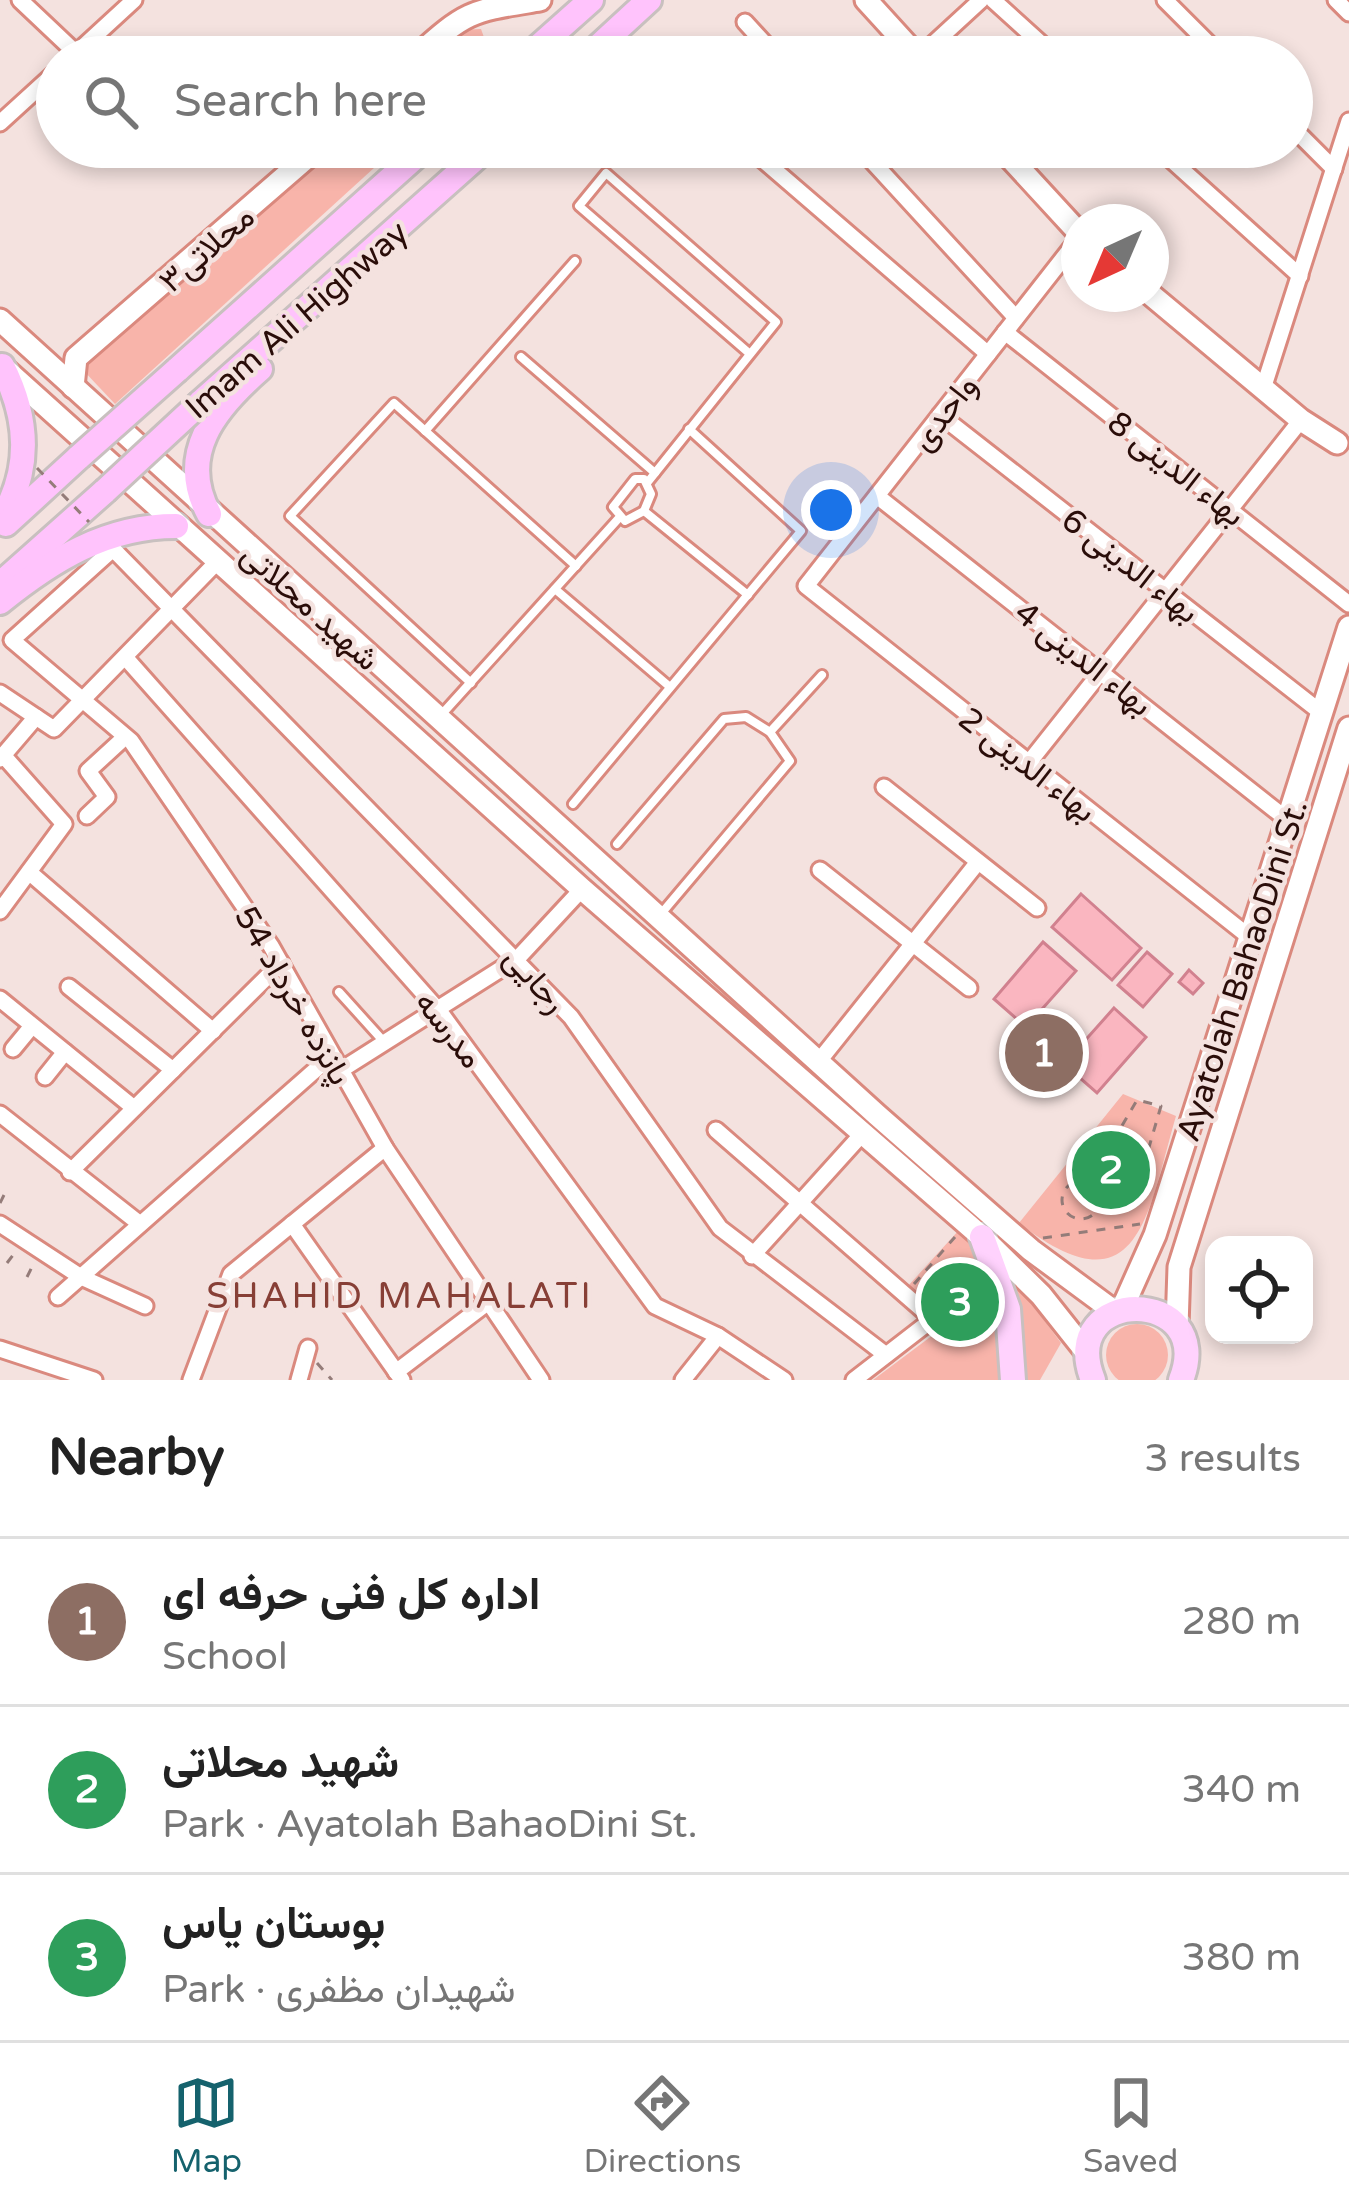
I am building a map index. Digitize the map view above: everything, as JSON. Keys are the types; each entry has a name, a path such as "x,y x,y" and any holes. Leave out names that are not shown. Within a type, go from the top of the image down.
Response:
{"highway":[{"path":"551,36 591,0"},
{"path":"609,36 649,0"},
{"name":"Imam Ali Highway","path":"0,526 403,168"},
{"name":"Imam Ali Highway","path":"0,584 465,168"},
{"path":"209,514 194,485 194,461 213,425 249,379 372,274 408,220"},
{"path":"0,526 25,455 20,409 1,365"},
{"path":"0,602 84,545 133,529 176,526"}],"main road":[{"path":"439,36 458,18 495,4 540,0"},
{"path":"866,0 899,36"},
{"name":"محلاتی۳","path":"92,347 295,168"},
{"path":"1019,168 1061,216"},
{"path":"1169,310 1301,420 1345,450"},
{"path":"6,326 53,347 92,347"},
{"name":"شهید محلاتی","path":"6,326 1018,1240 1119,1311"},
{"path":"73,387 72,366 92,347"},
{"name":"شهید محلاتی","path":"1,365 582,889 975,1231 1041,1295 1085,1369"},
{"name":"Ayatolah BahaoDini St.","path":"1119,1311 1160,1221 1349,627"},
{"name":"Ayatolah BahaoDini St.","path":"1177,1328 1179,1267 1349,728"},
{"path":"975,1231 1008,1309 1013,1380"},
{"path":"1147,1258 1164,1271 1179,1267"},
{"path":"1041,1295 1056,1285 1058,1270"},
{"path":"1085,1369 1094,1331 1119,1311 1146,1308 1177,1328 1188,1372"}],"street":[{"path":"20,0 55,36"},
{"path":"95,36 134,0"},
{"path":"458,18 479,0"},
{"path":"941,36 981,0"},
{"path":"993,0 1033,36"},
{"path":"1165,0 1201,36"},
{"path":"1336,0 1349,13"},
{"path":"745,22 758,36"},
{"path":"0,123 36,90"},
{"path":"1263,389 1349,121"},
{"path":"1313,148 1334,169"},
{"path":"772,168 988,354"},
{"name":"بهاء الدینی 8","path":"877,168 1011,325 1349,604"},
{"path":"1179,168 1300,276"},
{"name":"واحدی","path":"806,586 1061,260"},
{"name":"بهاء الدینی 6","path":"940,415 1323,714"},
{"path":"1028,765 1301,420"},
{"name":"بهاء الدینی 4","path":"877,496 1289,821"},
{"name":"رجایی","path":"12,640 113,549 518,958 571,1018 720,1228 886,1355"},
{"path":"0,693 54,729 216,563"},
{"name":"بهاء الدینی 2","path":"806,586 1252,939"},
{"name":"پانزده خرداد 54","path":"12,640 125,737 280,963 385,1148 541,1380"},
{"name":"مدرسه","path":"124,657 440,1012 655,1306 718,1336 784,1380"},
{"path":"0,911 64,824 1,757 36,717"},
{"path":"86,816 107,797 88,771 125,737"},
{"path":"884,787 1037,908"},
{"path":"818,1061 978,862"},
{"path":"820,870 969,988"},
{"path":"28,872 213,1030"},
{"path":"58,1298 140,1224 334,1065 386,1044 518,958 582,889"},
{"path":"70,1172 280,963"},
{"path":"69,987 173,1070"},
{"path":"0,1000 134,1108"},
{"path":"13,1049 32,1026"},
{"path":"45,1077 65,1052"},
{"path":"0,1114 140,1224"},
{"path":"716,1130 933,1319 854,1380"},
{"path":"752,1256 862,1133"},
{"path":"191,1380 231,1274 385,1148"},
{"path":"0,1224 81,1277 145,1306"},
{"path":"292,1224 399,1376 487,1303"},
{"path":"683,1380 718,1336"},
{"path":"298,1380 308,1348"},
{"path":"0,1349 94,1380"}],"lane":[{"path":"647,483 776,322 606,173 579,206 750,354"},
{"path":"425,431 574,261"},
{"path":"521,357 655,473"},
{"path":"471,683 290,516 394,403 576,566"},
{"path":"573,804 801,531 688,429"},
{"path":"618,519 614,507 624,488 635,479 647,483"},
{"path":"618,519 625,521 644,511 651,494 647,483"},
{"path":"644,511 748,595"},
{"path":"437,720 618,519"},
{"path":"555,590 670,687"},
{"path":"770,732 822,675"},
{"path":"617,844 724,719 746,716 770,732 790,761 658,916"},
{"path":"339,992 386,1044"}],"path":[{"path":"37,468 89,522"},
{"path":"1099,1200 1129,1206 1161,1106 1137,1100 1112,1143"},
{"path":"1076,1236 1076,1218 1062,1206 1062,1194 1080,1180 1098,1138 1147,1154"},
{"path":"1107,1200 1123,1146"},
{"path":"1076,1218 1093,1215 1099,1200 1092,1184 1080,1180"},
{"path":"0,1203 4,1195"},
{"path":"1018,1240 1076,1236 1160,1221"},
{"path":"905,1294 975,1231"}],"shaded area":[{"path":"481,29 484,36 452,36 459,30"},
{"path":"307,168 374,168 115,404 82,369"},
{"path":"1123,1094 1176,1116 1157,1186 1132,1240 1114,1256 1091,1259 1059,1249 1019,1223"},
{"path":"959,1230 988,1282 1001,1380 873,1380 937,1332 937,1312 908,1286"},
{"path":"1018,1285 1061,1343 1040,1380 1025,1380 1014,1289"},
{"path":"1125,1327 1149,1327 1165,1343 1165,1367 1154,1380 1120,1380 1109,1367 1109,1343"}],"building":[{"path":"1081,894 1141,948 1112,980 1052,927"},
{"path":"1043,942 1076,971 1026,1027 994,999"},
{"path":"1147,952 1172,974 1143,1007 1118,985"},
{"path":"1189,970 1203,983 1193,994 1179,982"},
{"path":"1114,1008 1146,1037 1097,1093 1064,1064"}],"place":[{"name":"اداره کل فنی حرفه ای","path":"1044,1053"},
{"name":"شهید محلاتی","path":"1111,1170"},
{"name":"بوستان یاس","path":"960,1302"}],"district":[{"name":"SHAHID MAHALATI","path":"400,1295"}]}
